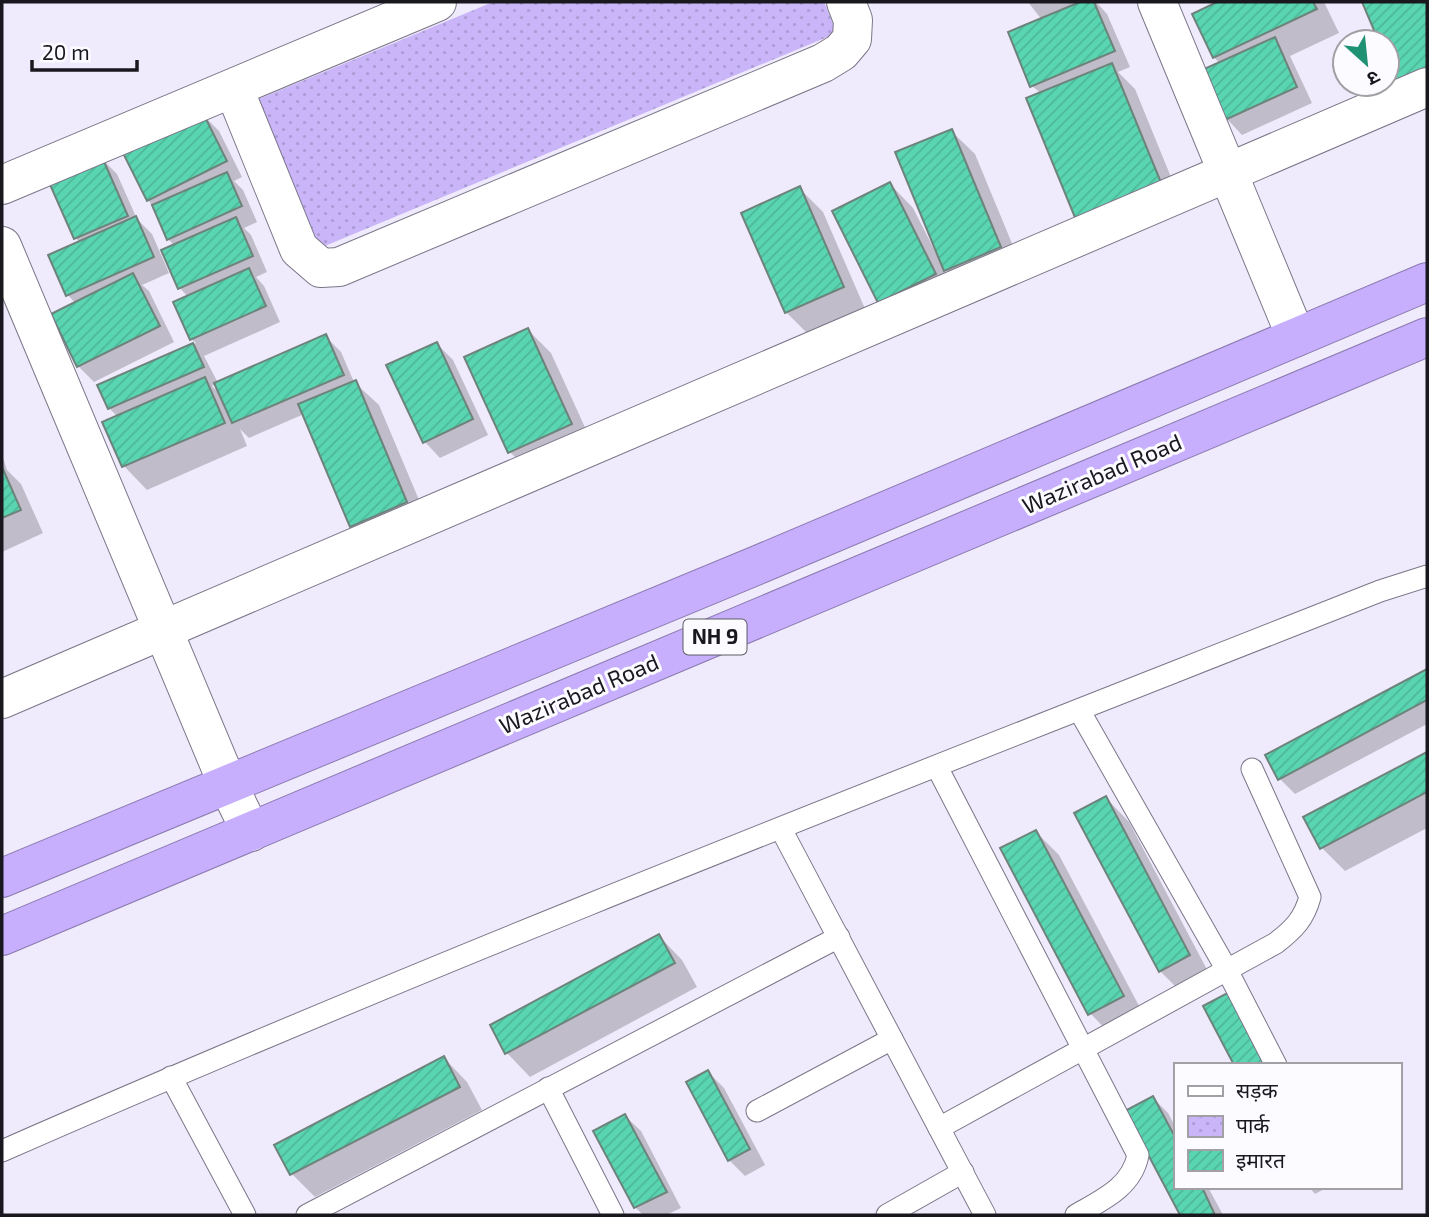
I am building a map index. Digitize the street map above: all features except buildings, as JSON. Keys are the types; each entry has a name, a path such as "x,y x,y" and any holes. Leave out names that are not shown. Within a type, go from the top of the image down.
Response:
{"highway":[{"name":"NH 9","path":"2,878 760,564 1427,282"},
{"name":"Wazirabad Road","path":"2,936 1427,337"}],"street":[{"path":"2,185 437,2"},
{"path":"234,89 299,250 321,268 339,267 823,63 841,52 852,39 853,20 846,2"},
{"path":"1157,2 1296,337"},
{"path":"2,699 1427,87"},
{"path":"2,246 162,630 251,832"}],"lane":[{"path":"2,1151 171,1077 780,829 1380,591 1427,576"},
{"path":"1079,710 1227,970 1275,1063"},
{"path":"937,767 1138,1155 1135,1169 1125,1183 1076,1215"},
{"path":"939,1128 1276,943 1294,929 1306,914 1310,897 1252,769"},
{"path":"780,829 985,1215"},
{"path":"307,1215 839,937"},
{"path":"757,1111 892,1039"},
{"path":"171,1077 245,1215"},
{"path":"548,1088 613,1215"},
{"path":"887,1215 963,1172"}],"green space":[{"path":"493,2 824,2 837,33 308,253 247,104"}]}
